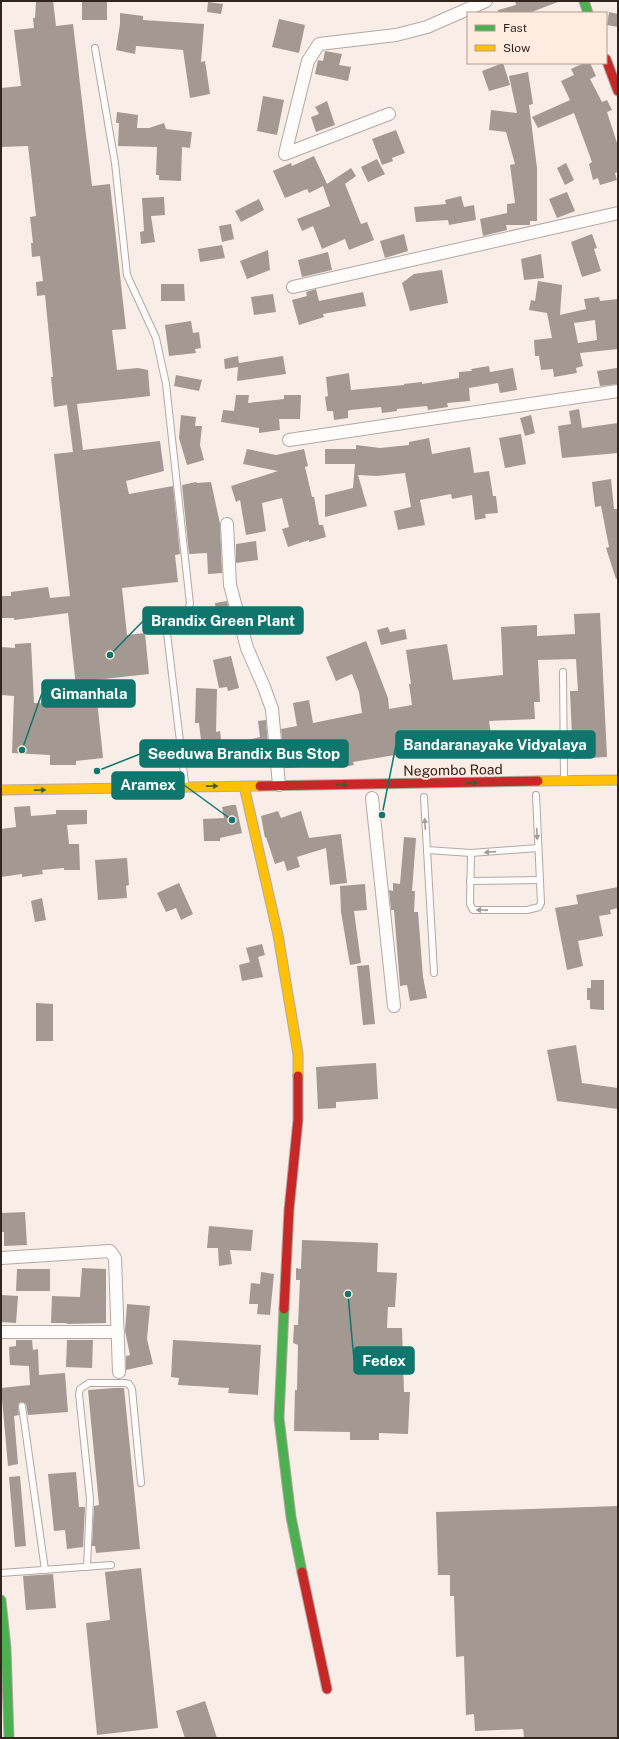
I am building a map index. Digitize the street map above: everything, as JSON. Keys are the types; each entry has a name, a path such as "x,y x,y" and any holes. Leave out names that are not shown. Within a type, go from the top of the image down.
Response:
{"main road":[{"path":"584,1 588,12"},
{"path":"610,62 618,91"},
{"name":"Negombo Road","path":"1,790 392,785 618,780"},
{"path":"244,786 278,935 298,1054 298,1120 289,1210 279,1418 291,1517 327,1689"},
{"path":"368,798 384,798"},
{"path":"1,1600 6,1648 9,1738"}],"street":[{"path":"389,114 285,154 308,61 319,44 396,35 408,32 427,27 486,1"},
{"path":"293,287 618,213"},
{"path":"289,440 618,391"},
{"path":"227,524 230,585 247,648 272,709 278,786"},
{"path":"368,798 394,1006"},
{"path":"1,1258 110,1251 115,1258 119,1372"},
{"path":"1,1332 118,1332"}],"lane":[{"path":"95,48 115,163 127,276 156,338 166,384 190,604 186,614 169,624 167,633 186,787"},
{"path":"563,672 564,781"},
{"path":"471,853 470,904 474,910 536,909 539,907 541,903 536,796"},
{"path":"424,797 434,973"},
{"path":"427,850 471,853 538,848"},
{"path":"470,881 540,880"},
{"path":"87,1567 90,1499 79,1394 80,1389 84,1385 89,1383 125,1383 129,1384 132,1389 141,1483"},
{"path":"22,1406 46,1570"},
{"path":"1,1573 111,1565"}],"building":[{"path":"36,1 53,1 56,26 73,24 92,186 110,184 126,329 112,330 117,370 138,368 148,370 150,396 77,404 83,450 160,441 164,471 126,481 129,494 173,486 180,554 175,555 178,582 122,588 127,635 145,633 149,674 95,680 103,758 76,761 76,765 50,765 50,755 12,753 14,696 1,695 1,647 15,648 15,644 31,643 34,703 78,705 68,613 14,620 14,618 1,618 1,596 11,596 11,592 48,587 50,598 70,596 54,454 73,452 67,405 54,407 51,377 53,377 45,295 37,296 36,282 43,281 40,256 32,257 31,243 33,243 30,217 36,216 28,146 1,147 1,88 21,86 14,30 34,28 33,18 35,18"},
{"path":"107,1 107,20 82,20 82,2"},
{"path":"515,1 558,1 532,12 498,12 498,10 516,5"},
{"path":"208,2 223,4 221,14 207,12"},
{"path":"609,12 618,14 618,27 607,25"},
{"path":"120,13 143,16 143,20 204,24 201,62 205,61 210,94 190,98 183,50 136,46 135,54 116,50"},
{"path":"279,19 305,25 299,53 272,47"},
{"path":"325,51 342,54 339,65 351,67 348,81 315,74 318,60 323,61"},
{"path":"503,64 510,85 489,91 482,71"},
{"path":"582,64 590,64 596,76 590,79 602,102 607,100 612,110 607,112 618,146 618,172 615,173 617,180 600,185 598,178 593,180 589,164 592,162 574,113 538,128 532,117 570,100 561,81 574,75 571,69"},
{"path":"528,72 533,104 529,105 537,168 537,221 530,221 530,225 506,225 507,230 483,236 480,219 507,213 507,204 515,203 510,165 515,164 506,132 489,130 491,110 517,113 509,76"},
{"path":"263,96 284,100 277,135 257,131"},
{"path":"327,101 335,125 316,132 311,117 319,114 315,107"},
{"path":"117,112 138,115 137,128 149,128 164,123 166,129 192,132 190,148 182,147 181,181 159,180 159,175 156,175 157,147 118,146 119,123 116,123"},
{"path":"396,130 405,153 392,158 393,161 382,165 372,139"},
{"path":"314,156 327,184 351,168 356,176 345,184 361,224 367,222 374,240 349,250 345,239 322,249 313,226 302,231 297,219 330,206 323,186 309,193 307,189 285,198 273,171 291,163 292,166"},
{"path":"377,159 385,174 368,182 361,167"},
{"path":"566,163 574,180 565,185 557,168"},
{"path":"567,192 575,211 557,218 549,199"},
{"path":"461,196 464,207 474,205 476,220 449,225 448,220 416,222 414,207 446,204 445,200"},
{"path":"164,197 165,215 151,216 155,242 141,244 140,232 144,231 142,198"},
{"path":"259,199 264,210 241,222 235,211"},
{"path":"231,224 234,239 222,242 219,226"},
{"path":"404,234 408,251 385,258 380,241"},
{"path":"592,234 597,248 594,249 601,271 582,277 571,242"},
{"path":"222,245 225,258 200,262 198,249"},
{"path":"268,250 270,270 247,279 240,261"},
{"path":"328,252 332,270 302,277 298,260"},
{"path":"541,254 544,278 524,280 521,259"},
{"path":"442,270 448,303 410,311 402,283 414,274"},
{"path":"538,281 562,285 560,315 586,309 584,299 599,297 600,301 618,299 618,349 580,353 583,366 576,368 577,373 554,377 553,369 541,370 539,356 535,356 534,340 552,338 547,313 529,310 531,300 535,301","holes":["595,320 597,340 578,343 574,323"]},
{"path":"161,284 184,284 185,301 161,301"},
{"path":"316,289 319,301 363,292 366,306 323,314 324,317 299,325 292,300 307,296 306,292"},
{"path":"273,294 276,312 254,315 251,297"},
{"path":"191,321 193,333 199,332 201,348 195,349 196,353 169,356 165,325"},
{"path":"238,356 239,363 283,356 286,374 237,381 238,367 225,369 224,359"},
{"path":"489,366 490,372 513,368 517,390 500,393 498,383 469,388 470,401 447,403 448,407 428,410 427,406 397,409 397,411 382,413 381,407 350,410 348,411 348,418 334,420 333,411 327,411 325,397 328,396 326,377 349,373 351,390 422,382 422,384 459,378 459,372 472,371 471,369"},
{"path":"617,368 618,384 600,386 597,371"},
{"path":"176,375 202,380 199,391 174,386"},
{"path":"236,395 249,395 248,403 284,399 284,395 301,395 300,419 279,419 280,430 259,433 259,428 221,422 223,410 234,411"},
{"path":"579,409 582,428 618,423 618,453 562,458 558,426 571,424 569,411"},
{"path":"181,415 196,417 195,426 202,426 200,445 204,460 187,465 179,438"},
{"path":"531,415 535,433 525,436 520,418"},
{"path":"521,434 526,464 505,468 499,438"},
{"path":"429,438 432,454 470,447 474,473 489,471 493,496 496,496 498,513 485,514 486,518 475,520 472,495 452,499 451,494 420,500 425,525 398,530 394,511 411,507 405,473 377,476 358,475 367,506 325,517 325,495 353,488 355,464 325,464 325,449 356,449 356,445 380,448 409,445 409,442"},
{"path":"247,449 276,455 304,449 308,466 305,467 312,497 314,497 319,525 323,525 326,537 309,542 309,540 288,547 282,529 289,527 282,498 262,503 266,531 246,535 240,500 236,502 231,486 278,471 243,464"},
{"path":"611,479 614,509 618,509 618,578 616,579 606,548 609,547 601,506 595,507 592,482"},
{"path":"196,482 211,482 220,524 222,573 208,574 207,553 189,554 182,485"},
{"path":"256,541 258,560 236,563 236,544"},
{"path":"227,601 234,629 218,630 215,603"},
{"path":"600,613 607,757 573,759 570,691 578,691 576,659 538,660 540,702 534,702 535,719 489,721 494,754 468,758 465,740 406,748 407,753 353,762 354,765 339,768 337,758 327,759 301,767 285,768 281,729 297,726 293,703 309,700 313,723 362,713 359,692 352,674 336,681 326,657 366,641 388,698 389,709 412,705 409,684 411,684 406,650 447,644 453,680 503,675 501,627 537,625 537,636 575,634 574,614"},
{"path":"388,627 390,632 405,629 407,639 381,645 377,630"},
{"path":"231,656 239,688 228,691 227,687 219,688 213,660"},
{"path":"196,688 217,689 216,732 220,731 222,748 202,749 199,723 195,723"},
{"path":"266,720 269,761 245,767 239,742 260,737 258,721"},
{"path":"236,805 242,833 220,838 220,841 204,841 203,819 224,818 222,807"},
{"path":"30,806 31,816 56,814 56,810 87,810 87,824 67,825 69,844 79,844 80,870 64,870 64,868 42,870 43,874 22,877 22,874 1,877 1,829 16,827 14,807"},
{"path":"278,811 281,818 301,811 309,838 341,834 347,883 330,885 326,848 297,857 300,867 287,871 284,861 275,864 266,837 265,838 261,816"},
{"path":"404,837 416,838 412,891 415,891 414,912 418,912 423,977 427,998 410,1001 407,985 400,986 394,910 391,910 389,890 393,891 393,883 400,884"},
{"path":"127,858 129,885 126,886 127,898 98,900 95,860"},
{"path":"179,883 193,914 181,920 176,908 166,912 157,893"},
{"path":"365,884 367,910 354,911 361,963 350,965 341,912 340,886"},
{"path":"618,887 618,908 610,910 611,914 599,916 603,936 578,941 583,966 567,970 555,908 578,904 576,895"},
{"path":"42,898 46,920 35,922 31,901"},
{"path":"262,944 265,955 258,957 263,977 242,981 239,965 250,962 246,948"},
{"path":"369,965 375,1024 363,1025 357,966"},
{"path":"591,980 604,980 604,1010 590,1009 590,1000 587,1000 587,988 591,988"},
{"path":"36,1003 53,1004 53,1041 36,1041"},
{"path":"576,1045 582,1083 618,1088 618,1109 557,1101 547,1050"},
{"path":"376,1063 378,1099 336,1102 336,1108 318,1109 316,1067"},
{"path":"25,1212 27,1245 4,1246 4,1232 1,1232 1,1213"},
{"path":"209,1226 253,1230 251,1251 230,1250 232,1264 219,1266 218,1248 207,1248"},
{"path":"302,1240 378,1243 377,1272 397,1273 395,1307 388,1307 387,1328 402,1328 404,1392 410,1392 408,1434 379,1433 379,1440 350,1440 350,1432 294,1431 298,1345 293,1343 294,1325 298,1325 300,1280 296,1280 296,1268 301,1269"},
{"path":"82,1268 106,1269 106,1323 51,1323 52,1296 80,1297"},
{"path":"17,1269 50,1269 50,1291 16,1291"},
{"path":"261,1272 274,1274 270,1315 257,1314 258,1304 249,1304 251,1283 260,1284"},
{"path":"1,1295 18,1296 16,1323 1,1322"},
{"path":"127,1304 150,1306 147,1339 153,1364 126,1370 126,1356 130,1355 125,1331"},
{"path":"16,1340 32,1340 33,1350 38,1349 39,1375 65,1373 68,1412 28,1415 26,1404 23,1402 19,1403 19,1415 14,1416 18,1464 8,1466 1,1388 30,1385 29,1366 10,1365 9,1347 16,1346"},
{"path":"67,1340 93,1340 92,1368 66,1367"},
{"path":"173,1340 261,1345 258,1395 228,1393 229,1388 178,1385 179,1378 171,1377"},
{"path":"124,1388 140,1549 96,1553 95,1546 92,1546 94,1506 99,1505 88,1390"},
{"path":"76,1472 79,1507 85,1507 83,1547 67,1549 65,1530 54,1531 48,1474"},
{"path":"20,1476 26,1546 15,1547 9,1477"},
{"path":"618,1506 618,1738 524,1738 523,1729 475,1731 474,1714 466,1715 464,1656 456,1657 454,1596 450,1596 450,1575 438,1575 436,1512"},
{"path":"141,1568 158,1728 97,1735 86,1623 110,1620 105,1572"},
{"path":"53,1574 56,1608 26,1610 23,1576"},
{"path":"205,1701 217,1738 185,1738 176,1711"}],"traffic: fast":[{"path":"584,1 588,12"},
{"path":"284,1309 279,1418 291,1517 302,1572"},
{"path":"1,1600 6,1648 9,1738"}],"traffic: slow":[{"path":"538,781 618,780"},
{"path":"244,786 278,935 298,1054 298,1076"},
{"path":"1,790 260,786"}],"traffic: jam":[{"path":"607,62 618,91"},
{"path":"260,786 538,781"},
{"path":"284,1309 289,1210 298,1120 298,1076"},
{"path":"302,1572 327,1689"}],"place":[{"name":"Brandix Green Plant","path":"110,655"},
{"name":"Gimanhala","path":"22,750"},
{"name":"Seeduwa Brandix Bus Stop","path":"97,771"},
{"name":"Bandaranayake Vidyalaya","path":"382,815"},
{"name":"Aramex","path":"232,820"},
{"name":"Fedex","path":"348,1294"}]}
